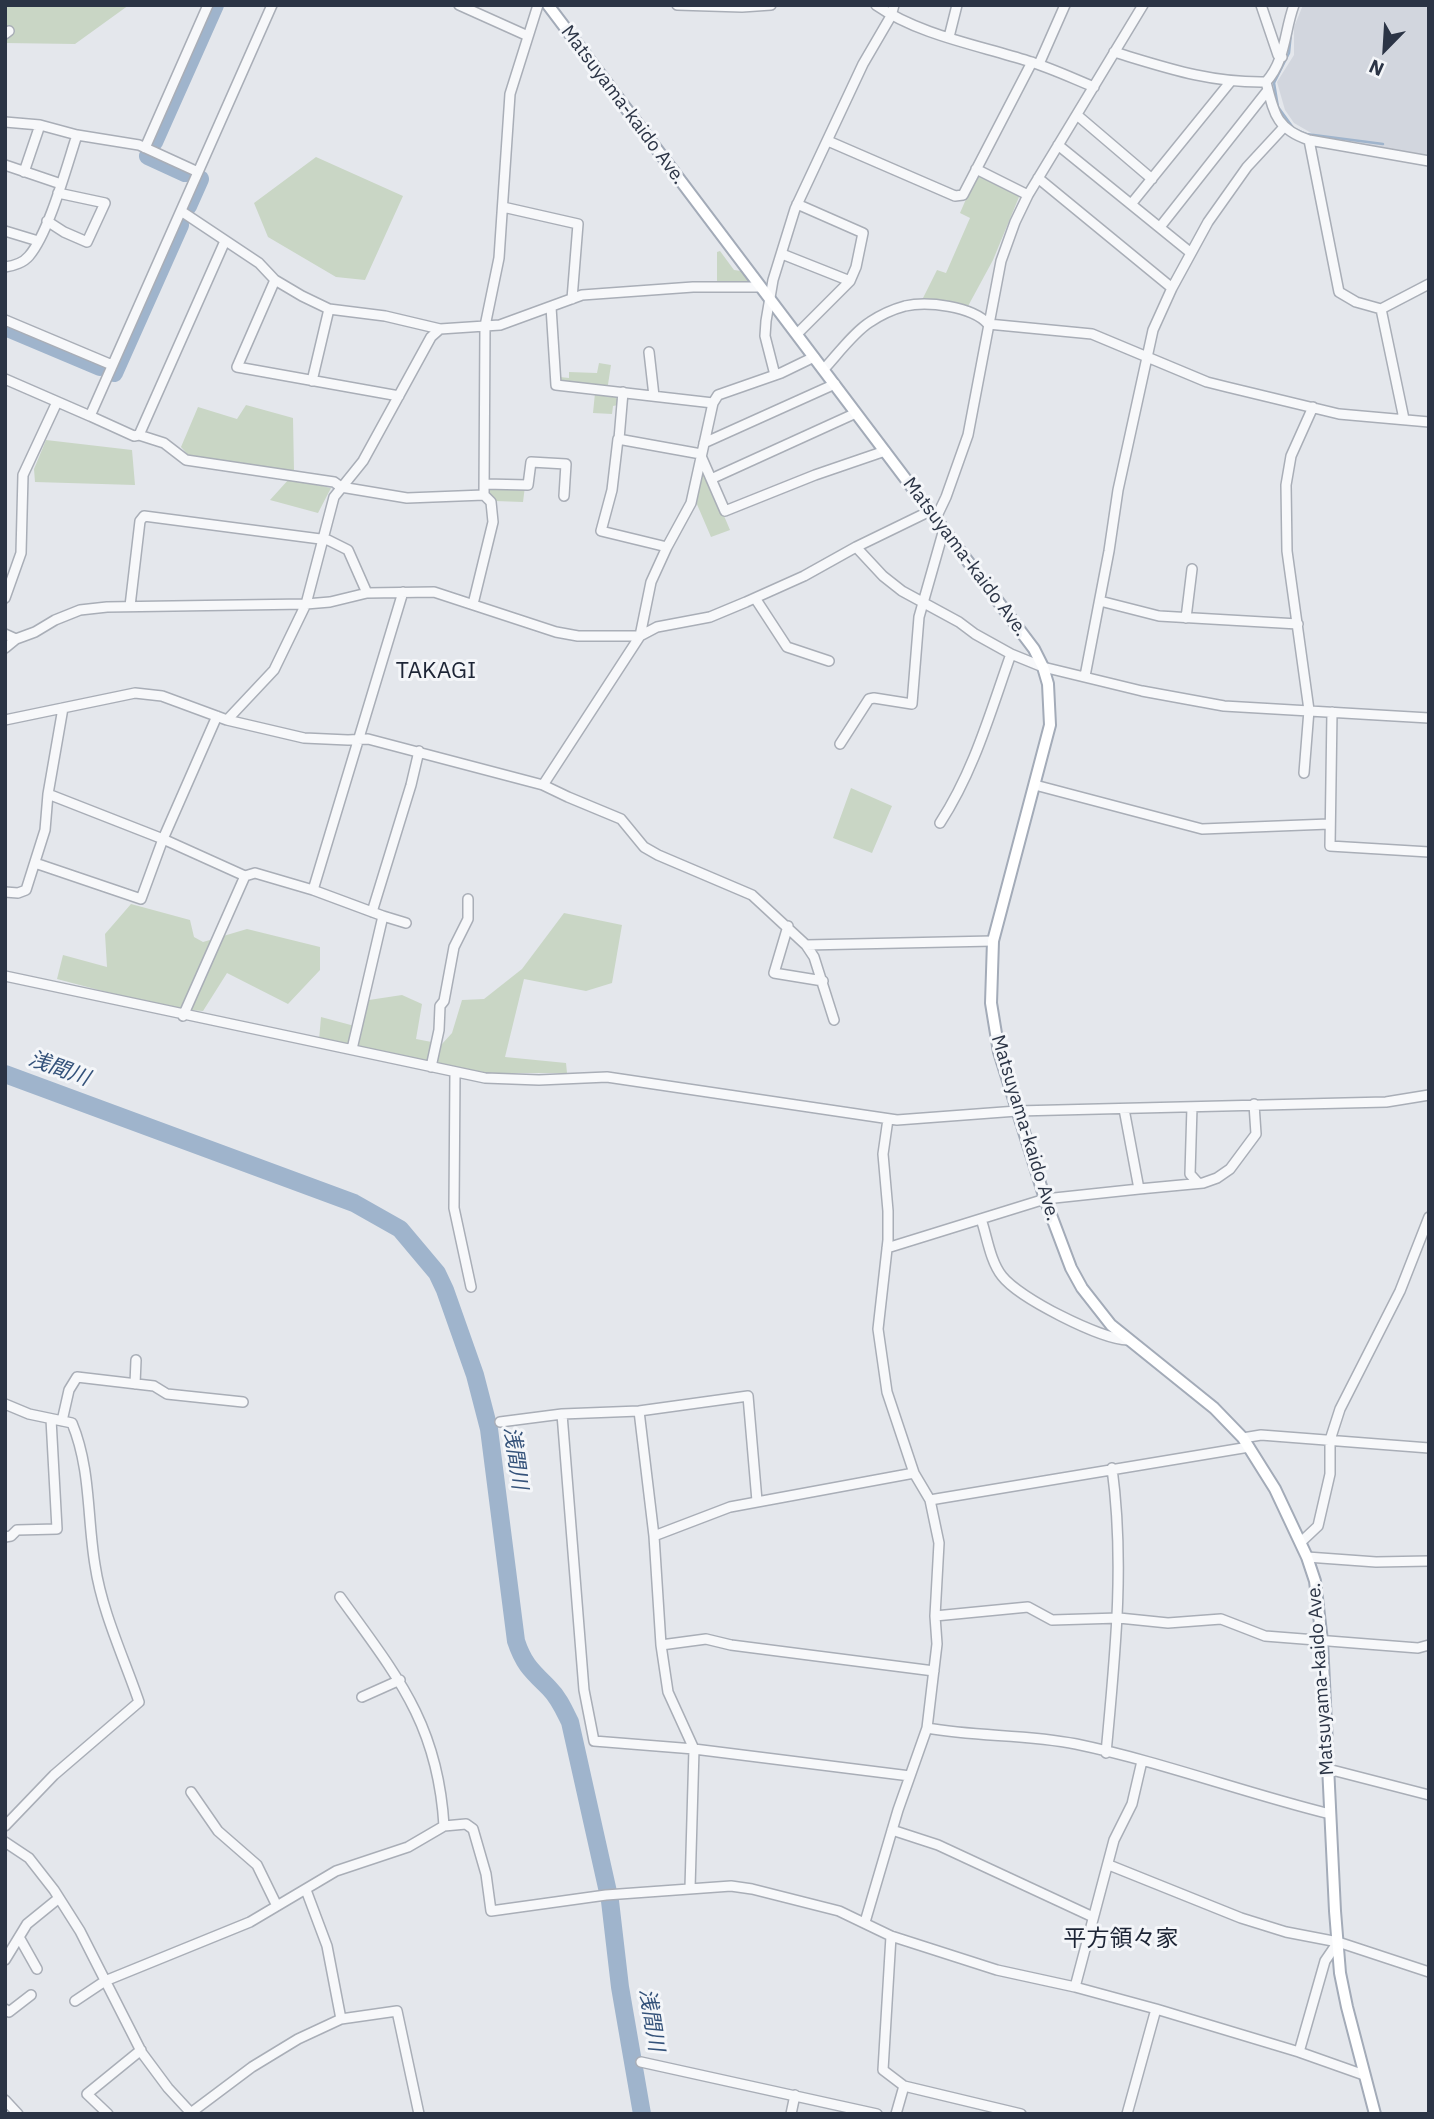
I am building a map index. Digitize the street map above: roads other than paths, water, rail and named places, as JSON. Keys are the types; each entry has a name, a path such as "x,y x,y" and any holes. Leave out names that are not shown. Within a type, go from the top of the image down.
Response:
{"main road":[{"name":"Matsuyama-kaido Ave.","path":"548,5 1034,649 1044,667 1051,725 993,941 993,1023 999,1052 1045,1199 1071,1268 1082,1288 1096,1309 1128,1340 1214,1408 1246,1442 1275,1489 1307,1557 1315,1581 1322,1641 1338,1942 1347,2007 1375,2114"}],"street":[{"path":"145,148 208,5"},
{"path":"90,416 272,5"},
{"path":"459,5 528,36"},
{"path":"473,604 493,522 483,466 485,326 499,258 510,94 538,5"},
{"path":"677,5 771,5"},
{"path":"876,5 891,16 1035,63 1094,87"},
{"path":"775,375 765,336 770,300 797,204 863,64 891,16 894,5"},
{"path":"949,37 957,5"},
{"path":"828,141 955,196 963,195 1065,5"},
{"path":"5,648 16,639 80,610 130,606 306,604 330,602 367,593 434,592 556,632 578,636 640,636 657,627 710,617 804,576 856,547 933,515 946,497 965,443 1001,261 1011,231 1028,195 1143,5"},
{"path":"1261,5 1278,55 1282,57"},
{"path":"1160,227 1276,72 1294,5"},
{"path":"1114,52 1190,76 1267,86"},
{"path":"1132,203 1231,81"},
{"path":"1267,86 1275,115 1294,135 1429,161"},
{"path":"1077,115 1152,179"},
{"path":"5,122 40,125 145,148 198,172"},
{"path":"24,172 40,125"},
{"path":"1085,676 1118,490 1153,330 1172,288 1224,198 1247,167 1284,127"},
{"path":"5,267 25,260 38,241 58,193 77,135"},
{"path":"1309,140 1339,292 1356,302 1381,309 1429,284"},
{"path":"1058,145 1191,253"},
{"path":"5,165 61,184"},
{"path":"976,169 1028,195"},
{"path":"1038,178 1172,288"},
{"path":"47,220 64,232 87,242 105,203 58,193"},
{"path":"797,204 863,233 856,267 850,281 797,334"},
{"path":"503,207 578,224 572,299"},
{"path":"181,211 259,263 275,280 329,309 385,316 440,329 500,325 582,295 693,287 760,287"},
{"path":"5,231 38,241"},
{"path":"139,435 225,241"},
{"path":"782,254 850,281"},
{"path":"275,280 237,367 399,396"},
{"path":"824,369 869,322 904,306 930,304 956,308 984,319 988,324 1093,334 1207,382 1339,414 1429,422"},
{"path":"551,307 556,385 713,403"},
{"path":"312,381 329,309"},
{"path":"1381,309 1404,419"},
{"path":"5,320 112,365"},
{"path":"227,720 274,670 306,604 334,497 363,461 431,337 440,329"},
{"path":"649,352 654,396"},
{"path":"543,785 640,636 651,582 691,503 713,403 718,395 775,375 814,357"},
{"path":"5,379 134,436 139,435 164,443 186,460 334,482 341,487 407,498 444,498 485,489 527,485 531,462 566,464 564,496"},
{"path":"704,443 835,384"},
{"path":"623,393 612,490 601,531 667,547"},
{"path":"5,598 21,554 23,475 57,402"},
{"path":"1304,773 1309,710 1287,551 1286,485 1291,456 1313,407"},
{"path":"711,479 856,413"},
{"path":"619,439 701,455"},
{"path":"701,455 725,511 815,475 885,451"},
{"path":"130,606 140,521 144,516 328,540 348,550 367,593"},
{"path":"840,744 869,699 912,704 922,603 944,529"},
{"path":"856,547 901,591 959,622 975,635 1044,667 1142,691 1224,706 1429,718"},
{"path":"1186,618 1192,569"},
{"path":"313,890 403,593"},
{"path":"755,598 787,647 829,661"},
{"path":"1100,601 1158,616 1298,624"},
{"path":"5,634 16,639"},
{"path":"940,823 960,793 970,770 1011,654"},
{"path":"5,720 135,693 162,696 227,720 304,738 368,738 543,785 621,819 644,847 658,855 752,895 788,926 814,957 834,1020"},
{"path":"5,892 18,893 26,890 35,863 45,830 48,794 63,708"},
{"path":"1332,712 1330,846 1429,852"},
{"path":"35,863 141,899 163,839 217,716"},
{"path":"372,912 419,751"},
{"path":"1035,785 1202,829 1329,824"},
{"path":"48,794 163,839 245,876 255,873 406,923"},
{"path":"183,1016 245,876"},
{"path":"431,1067 439,1030 440,1006 444,1001 454,947 468,919 468,899"},
{"path":"352,1049 383,916"},
{"path":"788,926 774,973 823,981"},
{"path":"806,945 993,941"},
{"path":"5,976 455,1072 507,1080 578,1080 607,1077 897,1120 1017,1111 1386,1102 1429,1095"},
{"path":"455,1072 454,1208 471,1287"},
{"path":"887,1248 1045,1199 1198,1183 1217,1178 1247,1150 1256,1135 1254,1104"},
{"path":"1192,1107 1190,1174 1198,1183"},
{"path":"1124,1109 1139,1189"},
{"path":"865,1923 892,1830 927,1728 937,1644 935,1616 939,1543 930,1500 914,1473 887,1392 877,1329 887,1248 888,1211 883,1154 888,1119"},
{"path":"1301,1542 1318,1526 1330,1474 1330,1440 1340,1409 1400,1291 1429,1217"},
{"path":"981,1219 1002,1277 1018,1291 1050,1310 1109,1337 1128,1340"},
{"path":"135,1384 136,1360"},
{"path":"62,1421 69,1390 76,1377 154,1386 167,1394 243,1402"},
{"path":"500,1422 562,1414 639,1410 748,1396 757,1502"},
{"path":"5,1404 29,1414 72,1423 81,1446 87,1475 95,1569 139,1702 54,1775 5,1826"},
{"path":"639,1410 654,1536 661,1645 668,1692 694,1749 690,1888"},
{"path":"562,1414 584,1690 594,1741 694,1749 910,1776"},
{"path":"5,1537 11,1536 17,1530 57,1529 51,1419"},
{"path":"930,1500 1006,1489 1246,1442 1261,1435 1429,1448"},
{"path":"1106,1752 1119,1618 1120,1549 1112,1468"},
{"path":"654,1536 730,1507 914,1473"},
{"path":"1307,1557 1376,1562 1429,1561"},
{"path":"340,1597 409,1696 435,1760 440,1781 444,1826"},
{"path":"935,1616 1028,1607 1052,1620 1119,1618 1168,1623 1221,1619 1265,1636 1418,1648 1429,1645"},
{"path":"661,1645 706,1639 731,1645 934,1671"},
{"path":"362,1697 400,1680"},
{"path":"927,1728 957,1734 1005,1735 1076,1744 1188,1772 1253,1794 1330,1814"},
{"path":"1075,1987 1114,1840 1132,1804 1142,1761"},
{"path":"1328,1769 1429,1795"},
{"path":"191,1792 218,1831 257,1865 277,1906"},
{"path":"75,2001 105,1981 250,1922 336,1871 408,1847 444,1826 466,1824 473,1829 486,1874 491,1912 610,1895 731,1886 752,1889 839,1911 891,1936 997,1970 1156,2009 1299,2052 1364,2075"},
{"path":"892,1830 938,1845 1093,1917"},
{"path":"5,1842 29,1858 59,1898 80,1931 141,2050 168,2088 192,2113 252,2067 298,2039 341,2018 397,2011 419,2114"},
{"path":"1108,1865 1241,1918 1286,1932 1338,1942 1429,1972"},
{"path":"306,1890 327,1946 341,2018"},
{"path":"5,1960 27,1924 59,1898"},
{"path":"891,1936 883,2070 904,2086 1021,2114"},
{"path":"19,1937 37,1969"},
{"path":"1299,2052 1325,1961 1338,1942"},
{"path":"5,2009 9,2012 31,1995"},
{"path":"1127,2114 1156,2009"},
{"path":"108,2114 87,2094 141,2050"},
{"path":"641,2062 877,2114"},
{"path":"896,2114 904,2086"},
{"path":"791,2114 795,2095"},
{"path":"5,2100 18,2114"}],"waterway":[{"path":"154,142 215,5"},
{"path":"1291,33 1289,53 1274,83 1278,107 1294,129 1306,134 1383,144"},
{"path":"148,156 185,173"},
{"path":"188,206 200,179"},
{"path":"114,373 180,225"},
{"path":"5,327 100,367"},
{"name":"浅間川","path":"5,1074 354,1203 400,1229 437,1273 475,1375 489,1429 516,1641 525,1662 556,1696 570,1722 610,1901 620,1987 642,2114"}],"district":[{"name":"TAKAGI","path":"436,671"},
{"name":"平方領々家","path":"1121,1939"}]}
